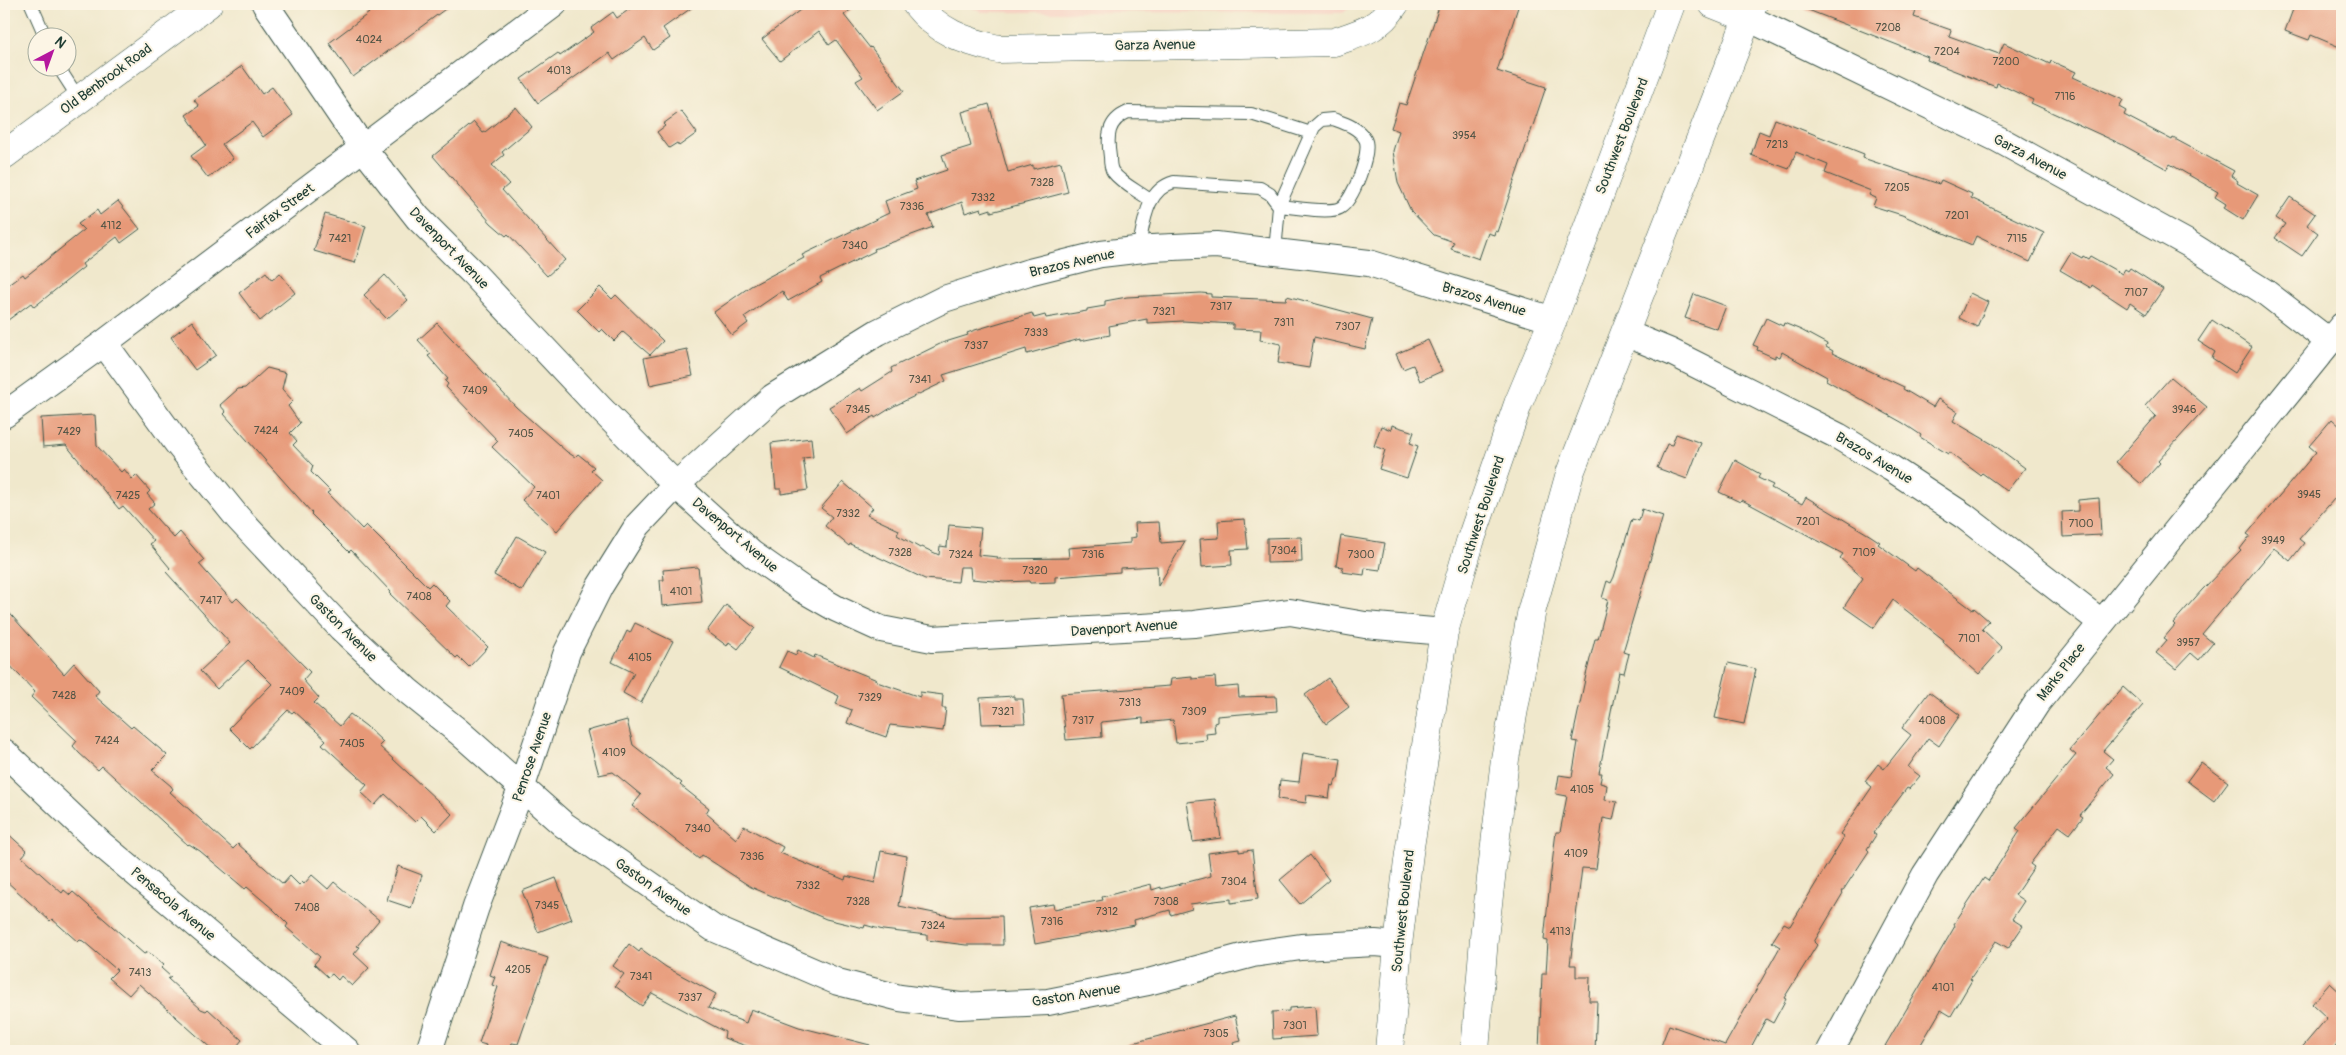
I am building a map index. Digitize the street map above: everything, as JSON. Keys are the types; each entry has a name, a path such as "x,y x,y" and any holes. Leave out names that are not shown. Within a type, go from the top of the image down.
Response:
{"main road":[{"name":"Garza Avenue","path":"916,4 944,29 964,41 998,49 1334,42 1367,31 1387,15 1395,4"},
{"name":"Southwest Boulevard","path":"1390,1051 1398,945 1420,770 1444,632 1470,542 1518,404 1553,320 1671,4"},
{"name":"Garza Avenue","path":"1713,4 1750,11"},
{"name":"Old Benbrook Road","path":"4,155 204,5"},
{"path":"1475,1051 1484,938 1505,759 1532,609 1570,473 1750,11"}],"street":[{"name":"Davenport Avenue","path":"265,4 363,148 418,218 676,485 752,554 780,574 837,609 881,629 932,639 1011,636 1194,624 1290,612 1365,625 1444,632"},
{"name":"Fairfax Street","path":"4,415 104,343 554,4"},
{"name":"Garza Avenue","path":"1750,11 1998,139 2180,239 2336,334"},
{"name":"Brazos Avenue","path":"676,485 773,398 878,332 944,299 1029,272 1101,254 1216,245 1369,263 1553,320"},
{"name":"Brazos Avenue","path":"1625,333 1672,352 1768,400 1838,436 1898,472 1964,516 2100,622"},
{"name":"Marks Place","path":"1830,1051 1925,875 2037,703 2100,622 2336,334"},
{"name":"Gaston Avenue","path":"104,343 177,443 257,538 341,628 408,691 459,732 521,789 564,825 713,928 838,982 900,998 960,1006 1048,1002 1148,982 1253,954 1302,946 1375,943 1398,945"},
{"name":"Penrose Avenue","path":"429,1051 476,907 521,789 567,652 600,586 638,525 676,485"},
{"name":"Pensacola Avenue","path":"4,752 101,844 347,1051"}],"lane":[{"path":"31,4 42,28"},
{"path":"65,78 79,99"},
{"path":"1150,200 1122,181 1112,170 1107,138 1113,123 1120,116 1128,112 1251,114 1311,133"},
{"path":"1138,250 1150,200 1164,185 1174,182 1260,188 1270,194 1279,206 1331,210 1340,208 1348,200 1356,186 1368,148 1365,139 1348,124 1333,119 1322,120 1314,127 1279,206 1275,252"}],"shaded area":[{"path":"964,4 1355,4 1343,13 981,12"}],"building":[{"path":"363,4 452,4 353,77 329,43 369,13"},
{"path":"637,4 697,4 663,28 670,38 653,50 645,38 614,60 609,53 538,103 521,79 558,53 560,56 594,32 591,28 613,12 617,18"},
{"path":"808,4 858,4 844,15 904,91 877,110 856,81 863,77 836,40 829,45 819,31 780,61 762,39"},
{"path":"1440,4 1519,4 1497,71 1546,87 1497,232 1495,231 1494,235 1488,233 1479,259 1451,249 1454,242 1434,235 1411,211 1398,183 1393,151 1399,131 1391,128 1399,103 1406,105"},
{"path":"1793,4 1896,4 1916,11 1914,17 1951,30 1949,36 1999,54 2004,43 2050,64 2051,61 2076,72 2073,77 2123,100 2119,107 2126,111 2124,115 2172,140 2173,138 2234,171 2231,176 2238,181 2237,183 2258,195 2243,220 2224,208 2226,204 2215,197 2218,192 2170,164 2167,169 2121,144 2031,103 2033,100 1997,83 1996,87 1927,60 1928,57"},
{"path":"2295,4 2342,4 2342,48 2311,35 2309,40 2285,31"},
{"path":"242,66 262,94 272,87 293,115 263,137 252,122 222,144 233,159 208,178 191,156 206,145 186,115 199,106 194,100"},
{"path":"989,104 1008,172 1033,165 1033,169 1061,162 1068,192 991,212 991,209 982,212 981,208 965,213 962,202 928,215 933,227 874,249 875,251 820,278 822,282 788,301 782,291 744,317 748,323 732,335 714,312 751,286 804,258 802,255 889,213 885,201 917,189 914,181 947,170 942,155 971,146 962,112"},
{"path":"516,107 532,127 502,152 504,155 492,165 509,184 502,190 565,260 547,276 508,234 506,236 491,223 433,156 474,122 483,133"},
{"path":"681,111 697,133 679,146 677,143 669,148 657,132 665,126 663,124"},
{"path":"1775,119 1864,154 1863,158 1939,184 1941,180 1972,194 1971,198 2044,233 2030,262 1976,236 1972,245 1902,215 1873,206 1876,198 1869,195 1871,191 1825,173 1828,165 1796,152 1789,169 1751,155 1759,131 1769,135"},
{"path":"2290,197 2315,214 2307,225 2318,233 2302,256 2275,238 2285,224 2276,218"},
{"path":"118,201 140,229 121,243 117,237 82,264 84,267 34,307 31,303 4,323 4,288 23,274 25,277 84,230 78,224 97,210 100,215"},
{"path":"325,214 366,226 355,263 314,251"},
{"path":"2071,252 2082,258 2083,256 2088,259 2090,256 2122,274 2125,269 2128,271 2130,268 2163,289 2146,314 2130,303 2127,308 2092,285 2091,288 2060,270"},
{"path":"266,272 272,280 280,273 295,293 260,321 239,293"},
{"path":"385,275 408,300 387,319 364,295"},
{"path":"600,287 612,299 616,295 663,341 650,355 623,332 614,341 602,329 599,332 577,310"},
{"path":"1970,293 1988,302 1977,327 1959,318"},
{"path":"1211,294 1211,297 1286,300 1287,296 1372,319 1365,349 1314,337 1309,368 1278,363 1281,344 1260,340 1261,330 1233,329 1233,324 1183,321 1147,323 1147,319 1109,326 1110,335 1080,341 1080,339 1027,354 1026,349 943,375 946,381 894,406 875,418 874,416 847,434 829,407 860,388 862,391 892,372 891,368 942,343 968,335 967,333 975,330 1032,313 1034,318 1045,315 1046,318 1087,311 1087,309 1105,306 1105,301 1127,297"},
{"path":"1694,294 1726,306 1717,329 1685,318"},
{"path":"1766,318 1783,326 1784,323 1801,330 1827,344 1826,347 1833,351 1832,353 1904,387 1903,389 1933,407 1938,399 1958,412 1953,421 1994,445 2025,468 2007,491 1982,473 1980,475 1949,452 1948,454 1920,437 1921,435 1903,423 1826,380 1827,377 1782,352 1780,357 1775,355 1775,358 1757,350 1758,347 1753,345"},
{"path":"2212,320 2252,347 2235,373 2212,358 2215,352 2198,341"},
{"path":"192,321 216,355 195,370 171,337"},
{"path":"437,323 516,407 567,452 575,457 578,454 594,467 591,470 602,480 557,531 522,500 534,487 492,447 498,441 446,387 448,384 445,381 448,379 428,356 431,354 418,340"},
{"path":"1428,340 1442,371 1420,381 1413,365 1403,369 1396,354"},
{"path":"687,349 693,376 650,385 644,358"},
{"path":"267,368 286,373 282,389 293,401 288,406 300,423 290,433 297,441 293,445 313,466 311,472 330,491 327,493 362,529 366,525 428,587 432,583 450,601 446,606 488,647 469,667 458,656 456,658 389,593 391,592 351,550 349,552 311,514 224,414 226,412 220,405 238,389 245,388"},
{"path":"2171,377 2207,407 2158,461 2160,463 2141,484 2116,462 2156,416 2145,406"},
{"path":"95,415 97,446 121,472 124,469 132,479 136,475 150,491 147,494 155,503 148,509 174,538 180,532 204,560 199,564 233,602 237,598 310,672 303,680 319,698 314,703 340,726 350,714 366,726 383,742 379,746 452,814 436,831 421,816 415,822 385,794 375,805 361,792 367,785 322,744 326,740 294,711 292,713 288,710 250,749 229,728 272,684 248,660 217,689 200,671 230,643 166,572 170,568 150,544 154,541 123,506 119,509 66,445 43,447 41,418"},
{"path":"2332,419 2342,428 2342,490 2299,539 2304,543 2290,561 2274,548 2202,634 2213,643 2199,660 2191,653 2176,669 2156,653 2167,640 2164,638 2175,625 2173,623 2241,550 2250,536 2247,534 2316,452 2309,446"},
{"path":"1392,425 1414,432 1410,443 1418,446 1407,478 1379,469 1385,450 1374,446 1381,426 1391,430"},
{"path":"1676,434 1701,443 1687,479 1657,468 1667,444 1672,445"},
{"path":"811,438 813,457 803,458 808,490 781,494 781,489 776,489 771,443"},
{"path":"1735,460 1760,474 1758,478 1773,485 1771,488 1802,504 1806,497 1871,536 1880,542 1878,544 1915,571 1917,568 1973,610 1974,608 1989,621 1982,629 2002,648 1979,674 1943,642 1944,640 1893,600 1874,628 1844,607 1863,578 1840,558 1843,554 1742,500 1740,502 1719,492"},
{"path":"843,482 873,508 867,515 899,530 897,535 920,548 922,547 939,555 940,546 947,547 949,525 981,528 978,555 998,557 997,559 1069,558 1068,548 1130,543 1130,538 1136,537 1135,523 1159,522 1161,543 1185,541 1158,586 1157,566 1120,568 1120,572 1055,577 1055,582 1030,583 1029,581 1005,582 971,579 970,567 960,567 958,582 925,579 850,544 849,546 825,526 832,517 821,508"},
{"path":"2099,498 2101,535 2063,537 2062,512 2078,511 2078,500"},
{"path":"1642,509 1663,516 1623,652 1629,654 1624,673 1619,672 1599,773 1602,773 1600,783 1607,785 1605,800 1617,802 1613,820 1603,818 1596,869 1582,868 1570,965 1576,965 1576,977 1590,977 1589,1001 1597,1001 1595,1051 1539,1051 1542,974 1546,974 1548,941 1544,940 1551,872 1556,832 1560,832 1567,796 1556,794 1559,775 1572,777 1578,742 1572,741 1595,639 1598,639 1608,600 1602,598 1607,581 1611,583 1614,577 1632,519 1639,521"},
{"path":"1245,519 1248,549 1231,550 1232,565 1202,567 1200,539 1219,538 1218,521"},
{"path":"517,536 545,552 522,591 494,575"},
{"path":"1341,536 1385,543 1380,570 1365,568 1364,575 1342,572 1343,567 1336,566"},
{"path":"1301,537 1302,562 1267,563 1267,538"},
{"path":"698,567 702,602 662,606 660,580 664,580 663,570"},
{"path":"726,605 755,628 738,649 729,642 727,646 707,631"},
{"path":"4,607 64,674 74,663 99,691 95,696 131,728 133,726 167,755 152,770 171,786 173,789 170,792 233,849 238,844 283,884 290,876 299,885 302,882 304,884 312,875 328,889 334,882 379,920 357,946 360,947 354,954 369,968 352,986 341,976 338,980 332,974 328,977 314,964 320,957 286,927 288,924 274,910 247,887 245,889 200,851 188,845 102,766 98,770 79,753 73,746 77,741 31,697 35,692 4,659"},
{"path":"635,623 673,641 641,703 623,693 634,673 612,662 627,631 630,633"},
{"path":"798,650 814,658 815,655 877,680 877,682 920,697 920,692 943,695 942,708 946,708 943,731 890,725 886,737 847,723 852,710 836,704 839,696 779,667 787,651 796,655"},
{"path":"1728,663 1756,669 1744,724 1715,718"},
{"path":"1192,677 1192,679 1215,677 1216,688 1238,686 1239,697 1276,696 1277,711 1217,716 1217,722 1214,723 1215,733 1206,734 1207,740 1176,743 1173,720 1143,723 1143,718 1101,722 1102,737 1066,740 1061,694 1170,686 1171,679"},
{"path":"1328,678 1349,707 1326,724 1305,695"},
{"path":"2123,687 2143,705 2103,751 2113,759 2106,767 2114,774 2080,815 2083,817 2070,834 2059,826 2030,864 2034,867 2015,895 2024,901 2012,919 2023,926 2008,948 1996,941 1970,979 1972,980 1951,1016 1941,1010 1917,1051 1895,1051 1885,1046 1955,926 1954,924 1984,878 1988,881 2020,831 2016,828 2076,755 2070,750"},
{"path":"1929,692 1960,715 1939,746 1928,738 1908,767 1920,776 1909,789 1907,788 1873,833 1876,835 1867,849 1869,851 1842,892 1814,942 1817,945 1784,998 1786,999 1773,1023 1766,1019 1749,1051 1659,1051 1669,1025 1725,1045 1780,947 1772,942 1784,923 1790,926 1844,837 1840,834 1872,787 1865,781 1878,764 1884,769 1911,735 1902,728"},
{"path":"1014,696 1014,699 1023,699 1025,723 982,724 980,698"},
{"path":"627,720 633,745 682,783 680,785 709,808 706,813 736,839 744,826 783,847 780,853 845,880 846,876 875,883 881,851 907,856 899,906 954,917 1002,916 1003,945 966,945 927,940 927,935 883,930 865,925 864,928 826,919 751,887 702,855 699,859 632,806 641,795 613,772 599,775 587,731"},
{"path":"1303,753 1341,759 1338,779 1336,779 1334,786 1331,785 1329,798 1307,795 1306,803 1278,799 1280,780 1299,782"},
{"path":"2201,762 2228,782 2214,801 2187,781"},
{"path":"1215,799 1221,838 1193,842 1187,802"},
{"path":"4,830 27,851 22,857 62,893 64,890 70,895 73,892 144,954 148,952 164,965 161,968 171,977 168,979 201,1009 206,1011 208,1009 242,1040 233,1051 214,1051 139,984 129,995 109,978 117,970 83,941 80,940 78,942 52,919 50,921 4,879"},
{"path":"1239,849 1239,852 1252,850 1258,899 1231,903 1231,899 1190,904 1192,909 1171,915 1170,910 1134,920 1135,925 1035,944 1029,908 1053,904 1054,909 1103,900 1102,897 1151,884 1152,890 1161,887 1161,889 1211,876 1208,853"},
{"path":"1310,855 1329,880 1300,904 1280,880"},
{"path":"398,866 422,875 411,908 387,900"},
{"path":"556,878 572,919 538,932 522,891"},
{"path":"501,942 548,958 518,1044 512,1043 509,1051 484,1051 486,1045 479,1043 498,987 492,985 495,977 490,975"},
{"path":"629,944 639,952 641,949 666,967 716,994 708,1008 746,1023 751,1009 799,1027 870,1045 869,1051 760,1051 724,1038 725,1032 652,993 642,1006 615,986 624,974 613,966"},
{"path":"2330,983 2342,994 2342,1039 2332,1051 2299,1051 2327,1018 2312,1004"},
{"path":"1315,1006 1317,1036 1273,1039 1272,1012 1289,1011 1289,1008"},
{"path":"1235,1016 1241,1041 1233,1043 1235,1051 1126,1051 1125,1045"}]}
